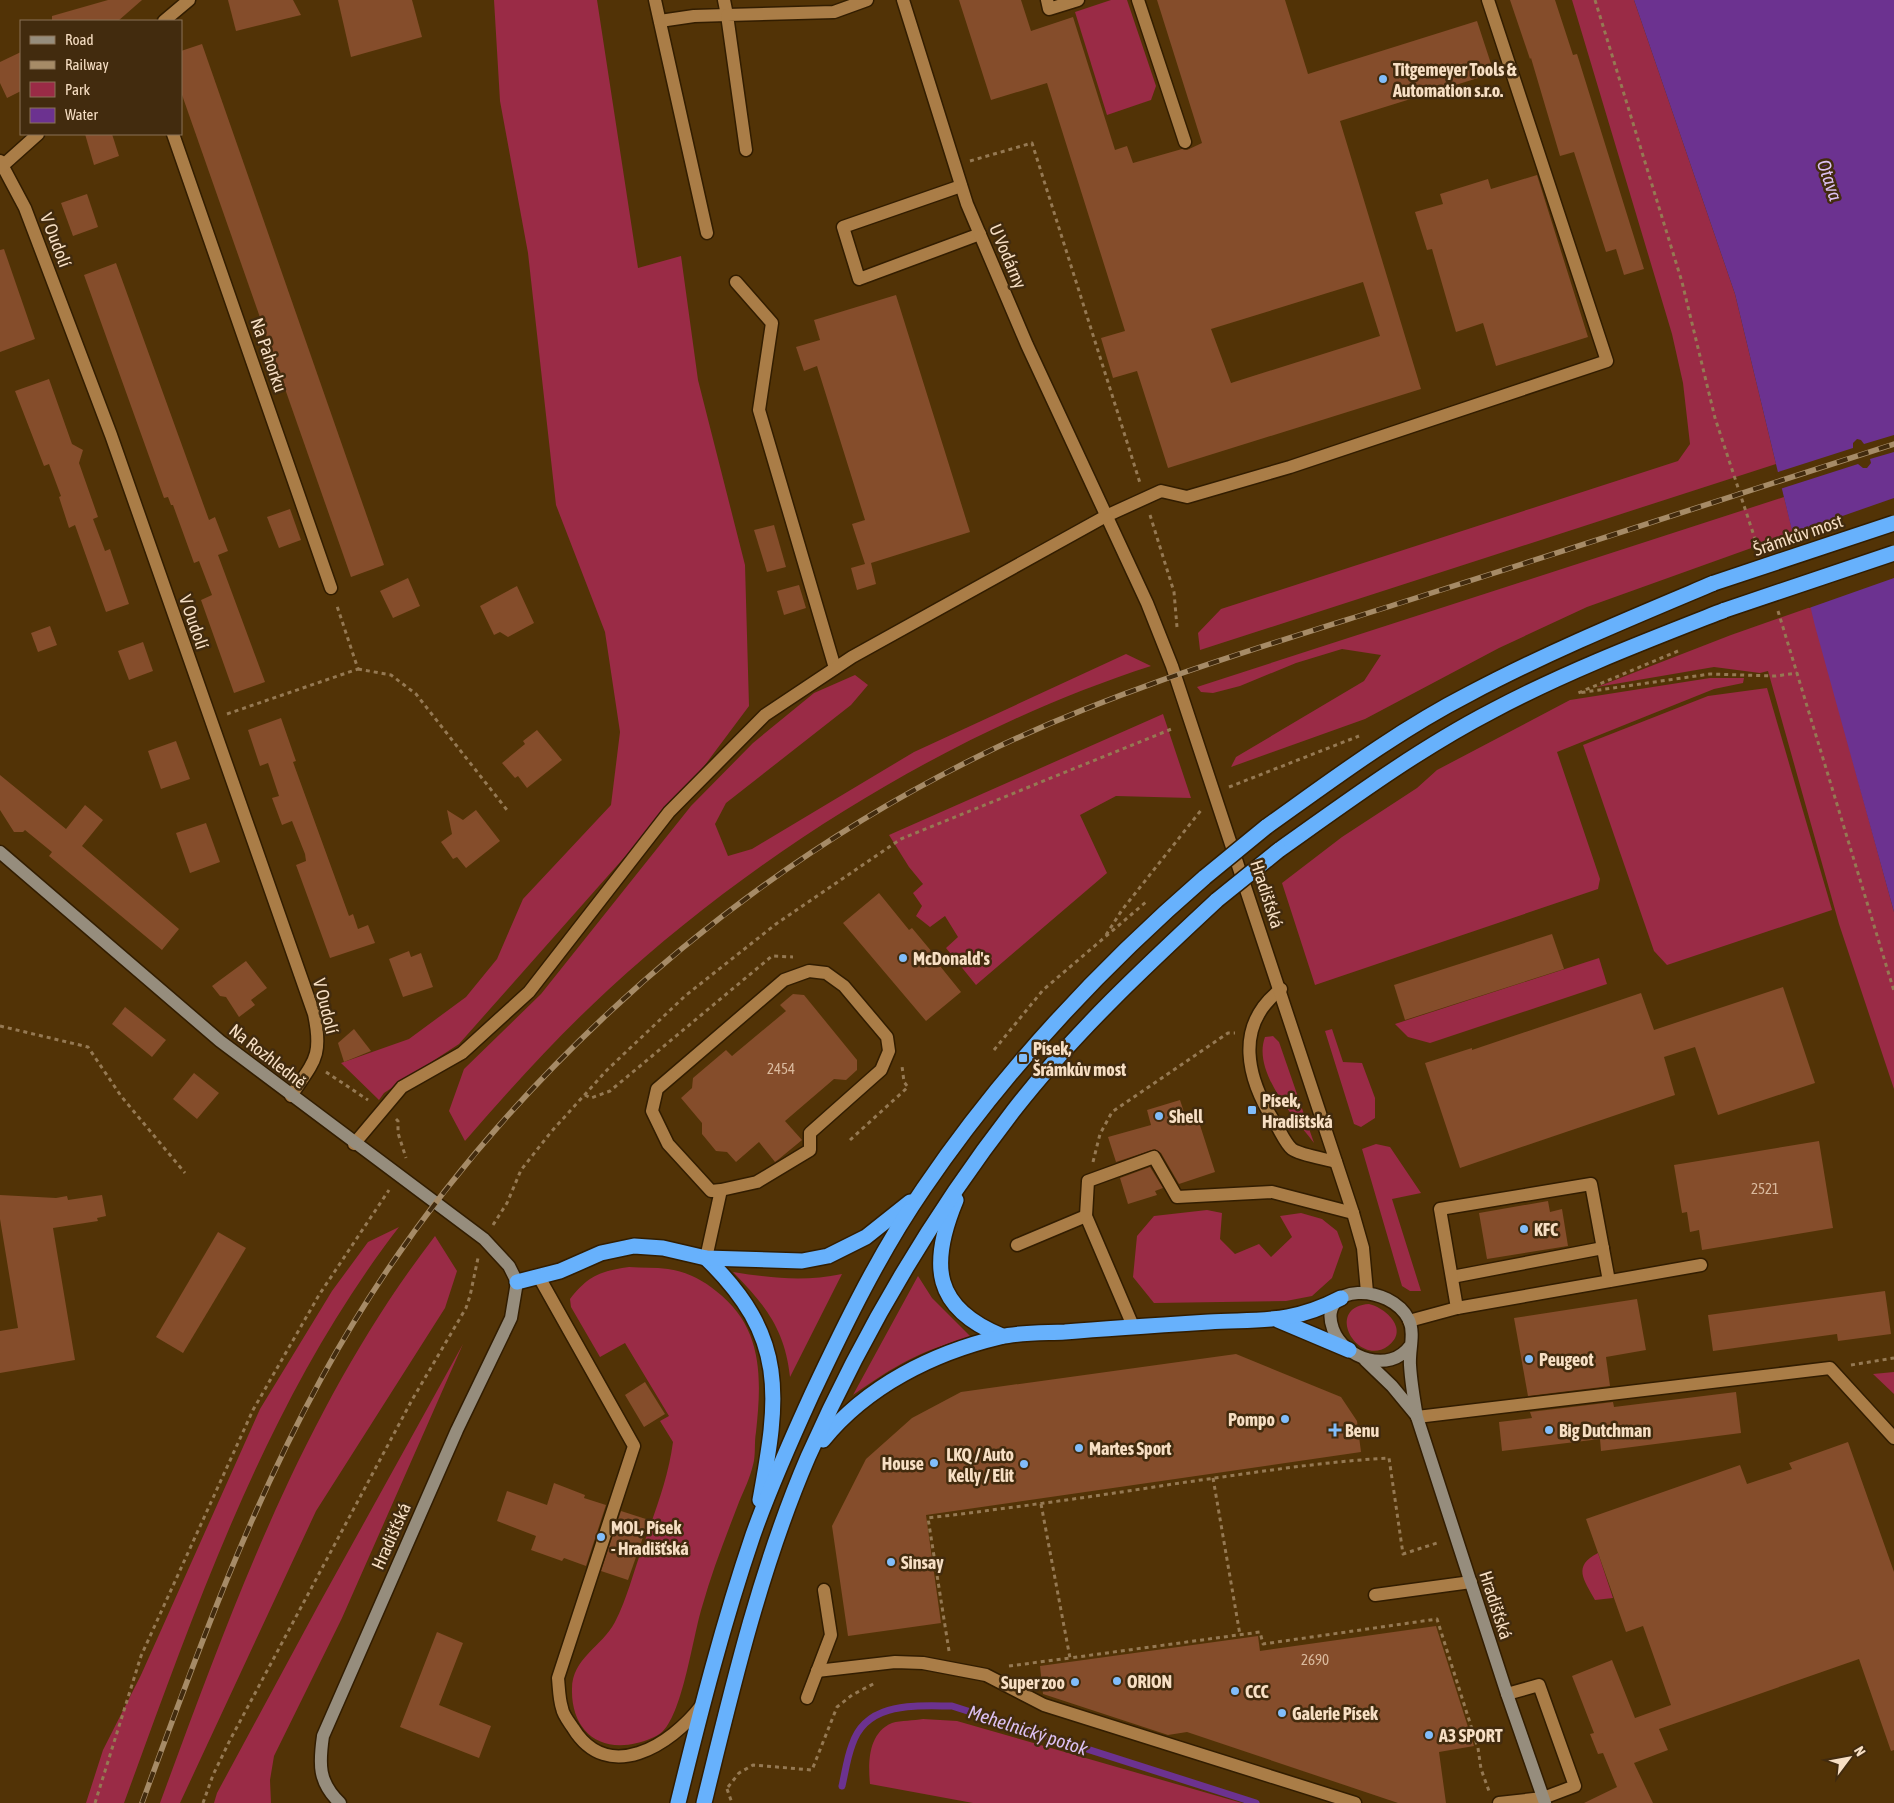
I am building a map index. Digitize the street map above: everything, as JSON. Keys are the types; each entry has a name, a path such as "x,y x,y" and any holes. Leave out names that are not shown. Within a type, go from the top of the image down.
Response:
{"highway":[{"name":"Šrámkův most","path":"923,1189 996,1092 1099,974 1146,928 1266,827 1365,756 1468,694 1573,642 1714,584 1894,523"},
{"path":"704,1803 736,1672 777,1540 808,1458 868,1332 923,1239 1014,1110 1094,1019 1217,900 1279,850 1387,773 1491,711 1606,657 1725,610 1894,553"},
{"path":"966,1177 945,1235 941,1264 942,1283 959,1312 978,1326 1002,1336"},
{"path":"517,1282 560,1271 601,1253 634,1246 663,1248 706,1258 802,1261 828,1256 847,1248 884,1224 923,1189"},
{"path":"678,1803 701,1706 753,1534 789,1444 847,1319 923,1189"},
{"path":"706,1258 731,1285 752,1317 768,1353 772,1374 774,1396 772,1436 753,1534"},
{"path":"808,1458 851,1409 876,1390 936,1357 1002,1336 1133,1326 1278,1320 1307,1314 1341,1298"},
{"path":"1278,1320 1349,1350"}],"street":[{"path":"165,20 188,0"},
{"path":"655,0 707,233"},
{"path":"724,0 746,150"},
{"path":"660,21 694,16 834,12 867,0"},
{"name":"U Vodárny","path":"903,0 961,186 1027,345 1106,516"},
{"path":"1047,0 1050,9 1078,0"},
{"path":"1138,0 1185,142"},
{"path":"354,1144 402,1087 462,1053 529,992 669,812 765,715 835,668 1002,572 1145,497 1161,491 1188,497 1290,467 1607,361 1488,0"},
{"path":"1,165 37,135"},
{"name":"Na Pahorku","path":"173,135 331,588"},
{"name":"V Oudolí","path":"1,165 26,208 111,435 209,720 314,1014 318,1050 313,1062 291,1096"},
{"path":"961,186 843,227 859,279 980,234"},
{"path":"736,282 772,323 759,410 835,668"},
{"name":"Hradišťská","path":"1106,516 1147,603 1172,666 1215,792 1281,989 1352,1213 1364,1254 1367,1292"},
{"name":"Na Rozhledně","path":"0,852 205,1029 354,1144 399,1175 484,1239 509,1266 517,1282"},
{"path":"810,971 826,973 844,986 887,1037 889,1051 881,1070 810,1133 810,1150 757,1182 721,1190 711,1191 668,1144 652,1111 657,1089 784,980 810,971"},
{"path":"1281,989 1263,1006 1251,1032 1250,1065 1253,1080 1265,1107 1292,1149 1336,1162"},
{"path":"1133,1326 1086,1216 1088,1181 1154,1157 1177,1197 1272,1192 1352,1213"},
{"path":"1457,1308 1440,1209 1591,1184 1609,1281"},
{"path":"706,1258 721,1190"},
{"path":"1017,1245 1086,1216"},
{"path":"1452,1277 1603,1248"},
{"path":"1341,1298 1351,1294 1367,1292 1393,1302 1403,1311 1409,1321 1457,1308 1700,1265"},
{"path":"539,1277 634,1446 558,1678 562,1709 579,1738 597,1752 619,1757 648,1750 664,1743 678,1732 701,1706"},
{"name":"Hradišťská","path":"340,1803 326,1789 321,1772 323,1736 457,1430 510,1318 517,1282"},
{"name":"Hradišťská","path":"1341,1298 1332,1311 1332,1325 1337,1337 1349,1350 1363,1358 1392,1386 1418,1417"},
{"name":"Hradišťská","path":"1409,1321 1412,1334 1410,1346 1412,1382 1418,1417 1470,1582 1544,1801"},
{"name":"Hradišťská","path":"1363,1358 1381,1361 1393,1360 1402,1355 1410,1346"},
{"path":"1418,1417 1830,1368 1894,1438"},
{"path":"1375,1595 1470,1582"},
{"path":"807,1698 832,1635 824,1590"},
{"path":"817,1671 895,1662 923,1663 986,1675 1044,1705 1355,1803"},
{"path":"1494,1799 1544,1801 1576,1786 1539,1686 1507,1694"}],"path":[{"path":"1595,0 1682,282 1715,418 1758,549"},
{"path":"955,165 1032,143 1174,592 1177,631"},
{"path":"331,588 358,669"},
{"path":"1776,606 1894,991"},
{"path":"1569,696 1686,648"},
{"path":"209,720 358,669 392,675 416,694 507,810"},
{"path":"1578,693 1710,674 1776,676 1797,673"},
{"path":"203,1803 213,1774 230,1740 412,1400 466,1308 484,1239 507,1203 521,1170 607,1070 685,996 776,924 858,866 901,839 1191,721"},
{"path":"1106,935 1122,910 1215,792 1359,736"},
{"path":"994,1050 1043,990 1150,899"},
{"path":"585,1095 591,1098 610,1090 772,956 795,958"},
{"path":"0,1026 88,1047 121,1096 185,1173"},
{"path":"1088,1181 1100,1134 1112,1112 1228,1033 1251,1032"},
{"path":"327,1063 324,1070 398,1121 401,1144 409,1164"},
{"path":"850,1140 908,1087 904,1082 902,1064"},
{"path":"95,1803 141,1656 254,1410 319,1295 399,1175"},
{"path":"1830,1368 1894,1358"},
{"path":"1070,1658 1041,1504 1213,1478 1358,1459 1389,1458 1403,1554 1430,1546"},
{"path":"1213,1478 1240,1635"},
{"path":"1003,1667 1260,1632 1263,1644 1437,1619 1478,1748 1481,1769 1494,1799"},
{"path":"727,1789 732,1803"}],"green space":[{"path":"494,0 597,0 638,268 681,256 698,380 745,565 749,706 699,773 459,1044 384,1093 379,1100 341,1063 409,1039 466,997 497,959 523,899 611,805 620,732 605,632 556,505 528,253 500,101"},
{"path":"1111,0 1127,0 1156,86 1151,100 1107,115 1075,12"},
{"path":"1572,0 1634,0 1735,294 1776,464 1200,650 1198,633 1221,609 1678,461 1690,444 1683,383 1672,334"},
{"path":"1784,497 1793,533 1587,607 1499,648 1365,719 1231,767 1236,757 1364,681 1381,655 1342,649 1296,663 1240,686 1213,693 1201,692 1197,687"},
{"path":"1811,607 1894,912 1894,1089 1839,924 1768,671 1760,673 1714,667 1597,687 1731,635"},
{"path":"1126,654 1151,666 1078,692 1005,724 933,760 863,800 794,843 729,890 667,939 589,1008 535,1063 465,1141 449,1111 464,1069 541,994 691,806 753,743 814,693 855,675 868,685 851,705 726,803 715,824 728,856 752,849 914,752"},
{"path":"1710,678 1744,678 1743,683 1714,689 1557,752 1600,879 1598,889 1315,985 1282,883 1342,837 1417,788 1437,770 1570,700"},
{"path":"1767,688 1832,910 1667,965 1654,951 1583,745 1708,696"},
{"path":"1163,714 1191,798 1116,796 1080,815 1107,873 976,985 946,948 958,937 945,916 930,927 916,916 922,906 913,893 923,884 909,867 889,835"},
{"path":"1599,958 1607,984 1430,1043 1408,1037 1395,1024"},
{"path":"1332,1029 1343,1062 1362,1063 1375,1098 1375,1118 1361,1127 1354,1124 1325,1031"},
{"path":"1273,1036 1279,1042 1314,1143 1277,1093 1264,1065 1265,1037"},
{"path":"1376,1144 1390,1147 1421,1193 1392,1199 1421,1291 1410,1291 1402,1286 1362,1149"},
{"path":"1207,1210 1222,1213 1220,1239 1235,1254 1259,1244 1271,1257 1292,1237 1280,1216 1301,1213 1322,1219 1337,1231 1343,1247 1332,1278 1312,1296 1286,1301 1154,1303 1133,1277 1137,1236 1154,1216"},
{"path":"399,1227 353,1292 311,1361 274,1431 240,1504 209,1578 179,1653 124,1803 86,1803 103,1750 141,1675 260,1409 332,1291 368,1242"},
{"path":"435,1236 457,1271 445,1308 316,1511 180,1803 160,1803 215,1655 245,1581 310,1437 347,1368 389,1301"},
{"path":"629,1267 663,1268 687,1274 711,1287 731,1305 743,1320 751,1337 756,1354 759,1392 752,1470 710,1580 682,1691 676,1707 663,1731 644,1741 623,1745 599,1741 582,1726 576,1715 573,1703 573,1678 582,1661 603,1639 619,1613 660,1497 668,1470 673,1442 660,1421 669,1416 625,1343 600,1357 571,1307 570,1299 583,1285 595,1276 610,1270"},
{"path":"733,1272 788,1278 814,1278 842,1274 790,1377 783,1345 772,1319 755,1296"},
{"path":"918,1276 932,1298 971,1337 953,1342 909,1360 882,1375 853,1395"},
{"path":"1369,1304 1376,1306 1388,1315 1396,1327 1397,1333 1394,1340 1388,1346 1377,1351 1366,1349 1357,1343 1350,1334 1347,1324 1348,1315 1355,1308"},
{"path":"463,1344 342,1618 274,1756 270,1780 271,1803 214,1803 217,1793 318,1606"},
{"path":"1894,1372 1894,1394 1873,1374"},
{"path":"1598,1553 1613,1598 1595,1600 1584,1580 1583,1568 1585,1563"},
{"path":"923,1719 957,1721 1242,1803 973,1803 870,1784 871,1749 878,1734 892,1723"}],"water":[{"name":"Otava","path":"1634,0 1894,0 1894,912 1815,626 1735,294"}],"pier":[{"path":"1894,435 1894,452 1870,459 1871,463 1867,468 1863,468 1858,464 1780,489 1775,473 1853,448 1853,443 1857,439 1861,440 1864,444"},
{"path":"1894,498 1894,578 1809,608 1791,534"}],"building":[{"path":"108,0 142,0 119,20 52,20 52,16"},
{"path":"228,0 293,0 301,15 236,31"},
{"path":"338,0 412,0 422,37 351,57"},
{"path":"959,0 1021,0 1031,31 1073,17 1115,150 1127,146 1133,163 1182,149 1187,150 1202,143 1157,0 1285,0 1308,74 1477,21 1494,73 1340,121 1421,389 1168,468 1137,371 1113,378 1101,338 1125,331 1047,83 991,100","holes":["1363,282 1380,336 1231,383 1211,329"]},
{"path":"1510,0 1555,0 1573,55 1577,54 1644,269 1624,275 1616,249 1606,252 1574,152 1560,156 1531,58"},
{"path":"202,44 384,565 351,577 182,95 182,51"},
{"path":"20,52 20,92 7,98 0,83 0,62"},
{"path":"85,135 112,135 119,156 94,165"},
{"path":"1537,175 1588,337 1496,366 1483,323 1456,332 1432,249 1427,250 1415,212 1443,204 1440,194 1488,179 1491,189"},
{"path":"87,194 98,227 73,236 61,203"},
{"path":"4,249 35,339 0,352 0,250"},
{"path":"116,263 209,520 215,517 228,551 218,555 265,682 234,693 201,600 212,595 199,561 194,563 173,505 171,505 168,497 164,498 84,275"},
{"path":"896,295 970,532 871,563 876,584 857,590 851,568 865,564 852,524 865,520 817,366 804,371 796,347 820,340 814,320"},
{"path":"49,379 72,444 83,450 79,463 98,517 93,519 105,551 110,549 129,604 106,612 75,525 69,528 59,497 61,496 49,464 44,466 15,391"},
{"path":"290,509 301,540 279,548 267,517"},
{"path":"774,525 786,567 767,572 754,530"},
{"path":"408,578 420,606 393,618 380,591"},
{"path":"799,585 806,608 784,615 777,591"},
{"path":"517,586 534,623 508,637 500,632 494,635 480,606"},
{"path":"50,626 57,645 38,652 31,633"},
{"path":"143,642 153,671 129,680 118,651"},
{"path":"281,718 296,761 293,762 349,916 353,914 358,929 368,925 375,943 330,958 296,865 306,861 305,854 292,821 282,825 272,798 279,796 268,763 260,766 248,730"},
{"path":"537,730 562,760 527,788 518,776 515,778 502,763 525,744 523,741"},
{"path":"176,741 190,779 161,789 148,751"},
{"path":"0,775 66,829 85,805 103,820 82,846 179,929 162,950 49,856 52,852 25,830 23,832 14,832 0,810"},
{"path":"447,810 463,820 476,810 500,841 466,868 457,857 453,859 441,842 452,834"},
{"path":"206,823 220,862 190,873 176,833"},
{"name":"McDonald's","path":"879,893 909,930 912,928 942,964 940,966 961,992 926,1021 843,923"},
{"path":"1552,934 1564,969 1405,1020 1394,985"},
{"path":"409,951 411,957 421,953 433,987 403,997 389,959"},
{"path":"246,961 267,988 251,1000 255,1005 239,1017 226,997 220,996 212,986"},
{"path":"1783,987 1815,1083 1718,1115 1695,1047 1664,1057 1675,1095 1460,1168 1425,1063 1472,1048 1472,1050 1641,993 1654,1030"},
{"path":"793,994 804,995 857,1060 857,1070 846,1080 834,1079 785,1121 802,1140 779,1159 775,1162 759,1142 736,1162 727,1152 716,1151 702,1134 702,1123 681,1098 692,1088 693,1078 726,1050 732,1056 786,1011 780,1005"},
{"path":"125,1007 166,1040 152,1057 112,1024"},
{"path":"354,1029 371,1051 344,1062 338,1043"},
{"path":"194,1073 219,1093 197,1119 173,1099"},
{"path":"1180,1100 1188,1124 1199,1122 1215,1172 1179,1184 1161,1153 1155,1149 1116,1162 1108,1137 1151,1125 1147,1110"},
{"path":"1819,1141 1833,1228 1702,1250 1699,1230 1690,1232 1687,1212 1682,1213 1674,1165"},
{"path":"1150,1167 1163,1188 1155,1191 1157,1195 1128,1204 1120,1178"},
{"path":"0,1195 56,1198 67,1196 68,1200 102,1195 106,1216 97,1218 98,1221 53,1228 75,1360 0,1373 0,1331 18,1328 0,1219"},
{"name":"KFC","path":"1548,1201 1550,1212 1562,1209 1568,1246 1487,1259 1479,1213"},
{"path":"218,1232 246,1248 183,1353 156,1337"},
{"path":"1885,1291 1891,1334 1838,1341 1837,1334 1713,1351 1708,1315"},
{"path":"1637,1299 1646,1350 1606,1357 1610,1386 1528,1396 1514,1318"},
{"path":"1236,1354 1341,1397 1357,1421 1361,1452 926,1515 941,1623 848,1636 832,1526 866,1459 912,1418 961,1392"},
{"path":"645,1382 665,1414 644,1427 625,1395"},
{"path":"1736,1392 1741,1433 1601,1451 1600,1439 1502,1451 1499,1422 1532,1418 1530,1412 1613,1402 1614,1407"},
{"path":"1848,1442 1894,1572 1894,1750 1891,1751 1859,1659 1659,1729 1668,1750 1634,1763 1653,1803 1584,1803 1617,1787 1603,1753 1598,1754 1590,1734 1594,1733 1572,1676 1612,1660 1635,1718 1671,1705 1643,1626 1626,1632 1586,1519 1740,1465 1747,1484 1792,1469 1789,1463"},
{"path":"554,1483 585,1495 584,1498 606,1505 586,1566 564,1558 562,1561 531,1550 536,1536 497,1521 507,1491 547,1505"},
{"path":"621,1511 649,1520 628,1580 601,1571"},
{"name":"Galerie Písek","path":"1436,1626 1474,1746 1439,1752 1446,1803 1398,1803 1187,1732 1168,1735 1043,1694 1040,1666 1258,1636 1260,1651"},
{"path":"437,1632 463,1643 439,1705 491,1726 479,1758 400,1727"}],"waterway":[{"name":"Mehelnický potok","path":"842,1786 852,1745 859,1731 868,1720 880,1713 893,1709 952,1706 1256,1803"}],"railway":[{"path":"142,1803 202,1641 269,1482 321,1379 380,1282 447,1189 521,1101 603,1018 690,942 783,872 879,810 979,756 1030,732 1134,690 1186,672 1894,444"}],"place":[{"name":"Titgemeyer Tools & Automation s.r.o.","path":"1383,79"},
{"name":"McDonald's","path":"903,958"},
{"name":"Písek, Šrámkův most","path":"1023,1058"},
{"name":"Písek, Hradištská","path":"1252,1110"},
{"name":"Shell","path":"1159,1116"},
{"name":"KFC","path":"1524,1229"},
{"name":"Peugeot","path":"1529,1359"},
{"name":"Pompo","path":"1285,1419"},
{"name":"Benu","path":"1335,1430"},
{"name":"Big Dutchman","path":"1549,1430"},
{"name":"Martes Sport","path":"1079,1448"},
{"name":"House","path":"934,1463"},
{"name":"LKQ / Auto Kelly / Elit","path":"1024,1464"},
{"name":"MOL, Písek - Hradišťská","path":"601,1537"},
{"name":"Sinsay","path":"891,1562"},
{"name":"ORION","path":"1117,1681"},
{"name":"Super zoo","path":"1075,1682"},
{"name":"CCC","path":"1235,1691"},
{"name":"Galerie Písek","path":"1282,1713"},
{"name":"A3 SPORT","path":"1429,1735"}]}
